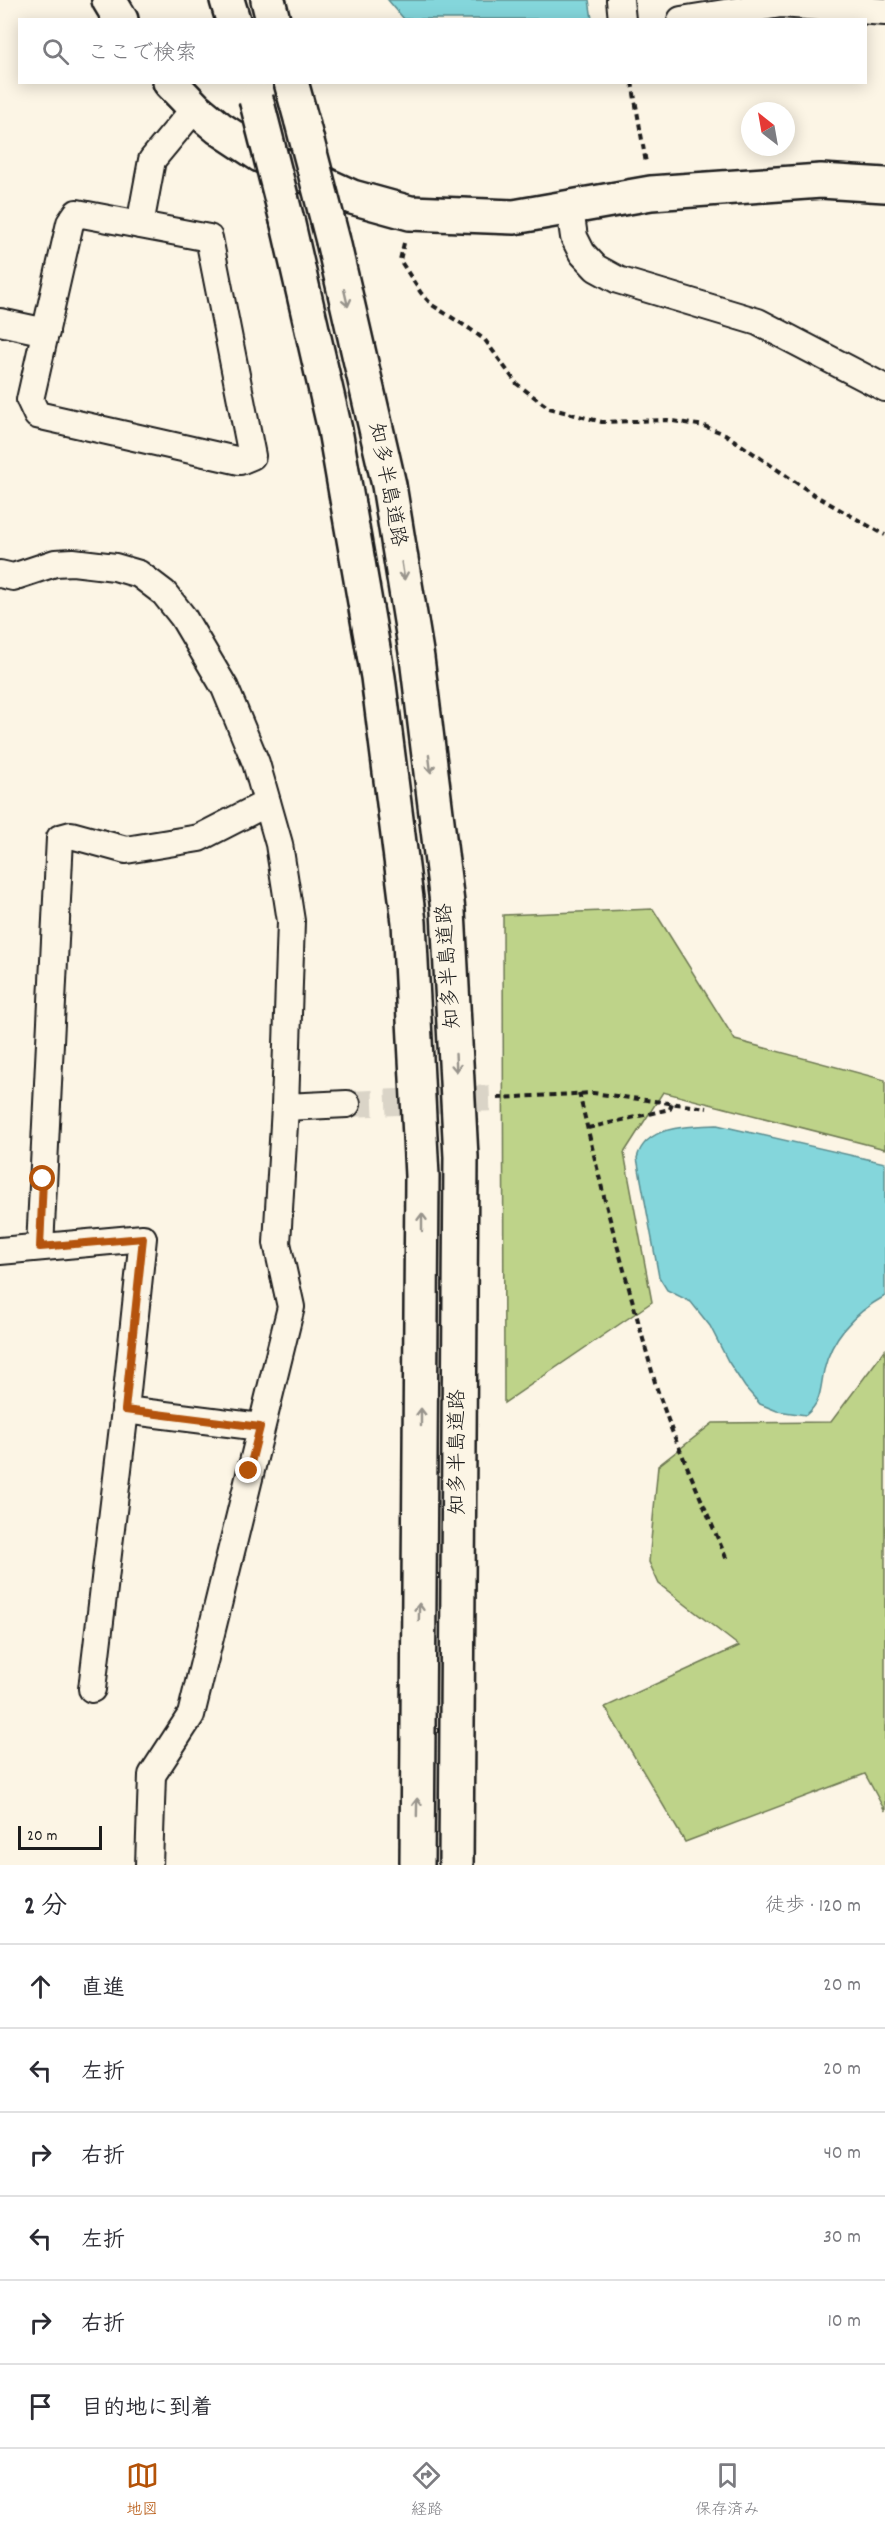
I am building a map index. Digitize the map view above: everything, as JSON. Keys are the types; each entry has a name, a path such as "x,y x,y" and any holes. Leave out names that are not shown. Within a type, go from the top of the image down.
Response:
{"main road":[{"path":"109,0 120,18"},
{"path":"227,0 232,18"},
{"path":"268,0 272,18"},
{"path":"172,84 219,128 260,155 352,197 410,213 514,217 651,193 821,181 885,185"},
{"name":"知多半島道路","path":"292,84 333,241 389,485 417,658 448,911 461,1157 456,1865"},
{"name":"知多半島道路","path":"253,91 335,430 376,665 409,922 422,1176 417,1865"}],"street":[{"path":"620,0 622,18"},
{"path":"692,18 781,2 885,12"},
{"path":"140,225 152,160 195,108"},
{"path":"570,209 574,237 582,253 596,268 618,280 758,322 885,388"},
{"path":"77,213 140,225 209,238 252,456 240,461 37,415 30,400 70,223 77,213"},
{"path":"0,322 46,332"},
{"path":"0,574 13,577 55,563 115,567 139,574 164,593 183,617 225,688 256,763 279,844 291,921 285,1107 277,1243 291,1307 191,1715 152,1775 149,1865"},
{"path":"40,1247 60,838 71,835 126,850 200,838 267,803"},
{"path":"285,1107 347,1104"},
{"path":"0,1251 143,1238 92,1689"},
{"path":"125,1410 260,1427"}],"path":[{"path":"632,84 651,193"},
{"path":"410,213 400,260 421,293 432,305 471,328 485,340 517,384 549,408 602,422 667,420 715,430 725,434 816,496 885,535"},
{"path":"579,1093 606,1205 656,1386 672,1431 727,1560"},
{"path":"497,1098 579,1093 707,1108"},
{"path":"588,1128 670,1109 672,1103"}],"green space":[{"path":"653,909 735,1040 885,1080 885,1149 663,1092 624,1153 652,1302 504,1403 503,915"},
{"path":"885,1350 885,1811 865,1774 685,1842 605,1707 739,1646 659,1584 649,1562 658,1466 713,1423 831,1422"}],"water":[{"path":"388,0 589,0 592,18 403,18"},
{"path":"717,1125 885,1163 885,1296 855,1317 839,1336 824,1370 818,1400 806,1415 777,1411 760,1404 745,1387 728,1361 710,1326 691,1302 667,1290 659,1277 637,1158 642,1147 658,1133 681,1127"}],"tunnel":[{"path":"347,1104 497,1098"}],"route":[{"path":"43,1179 40,1247 143,1238 125,1410 260,1427 249,1471"}]}
